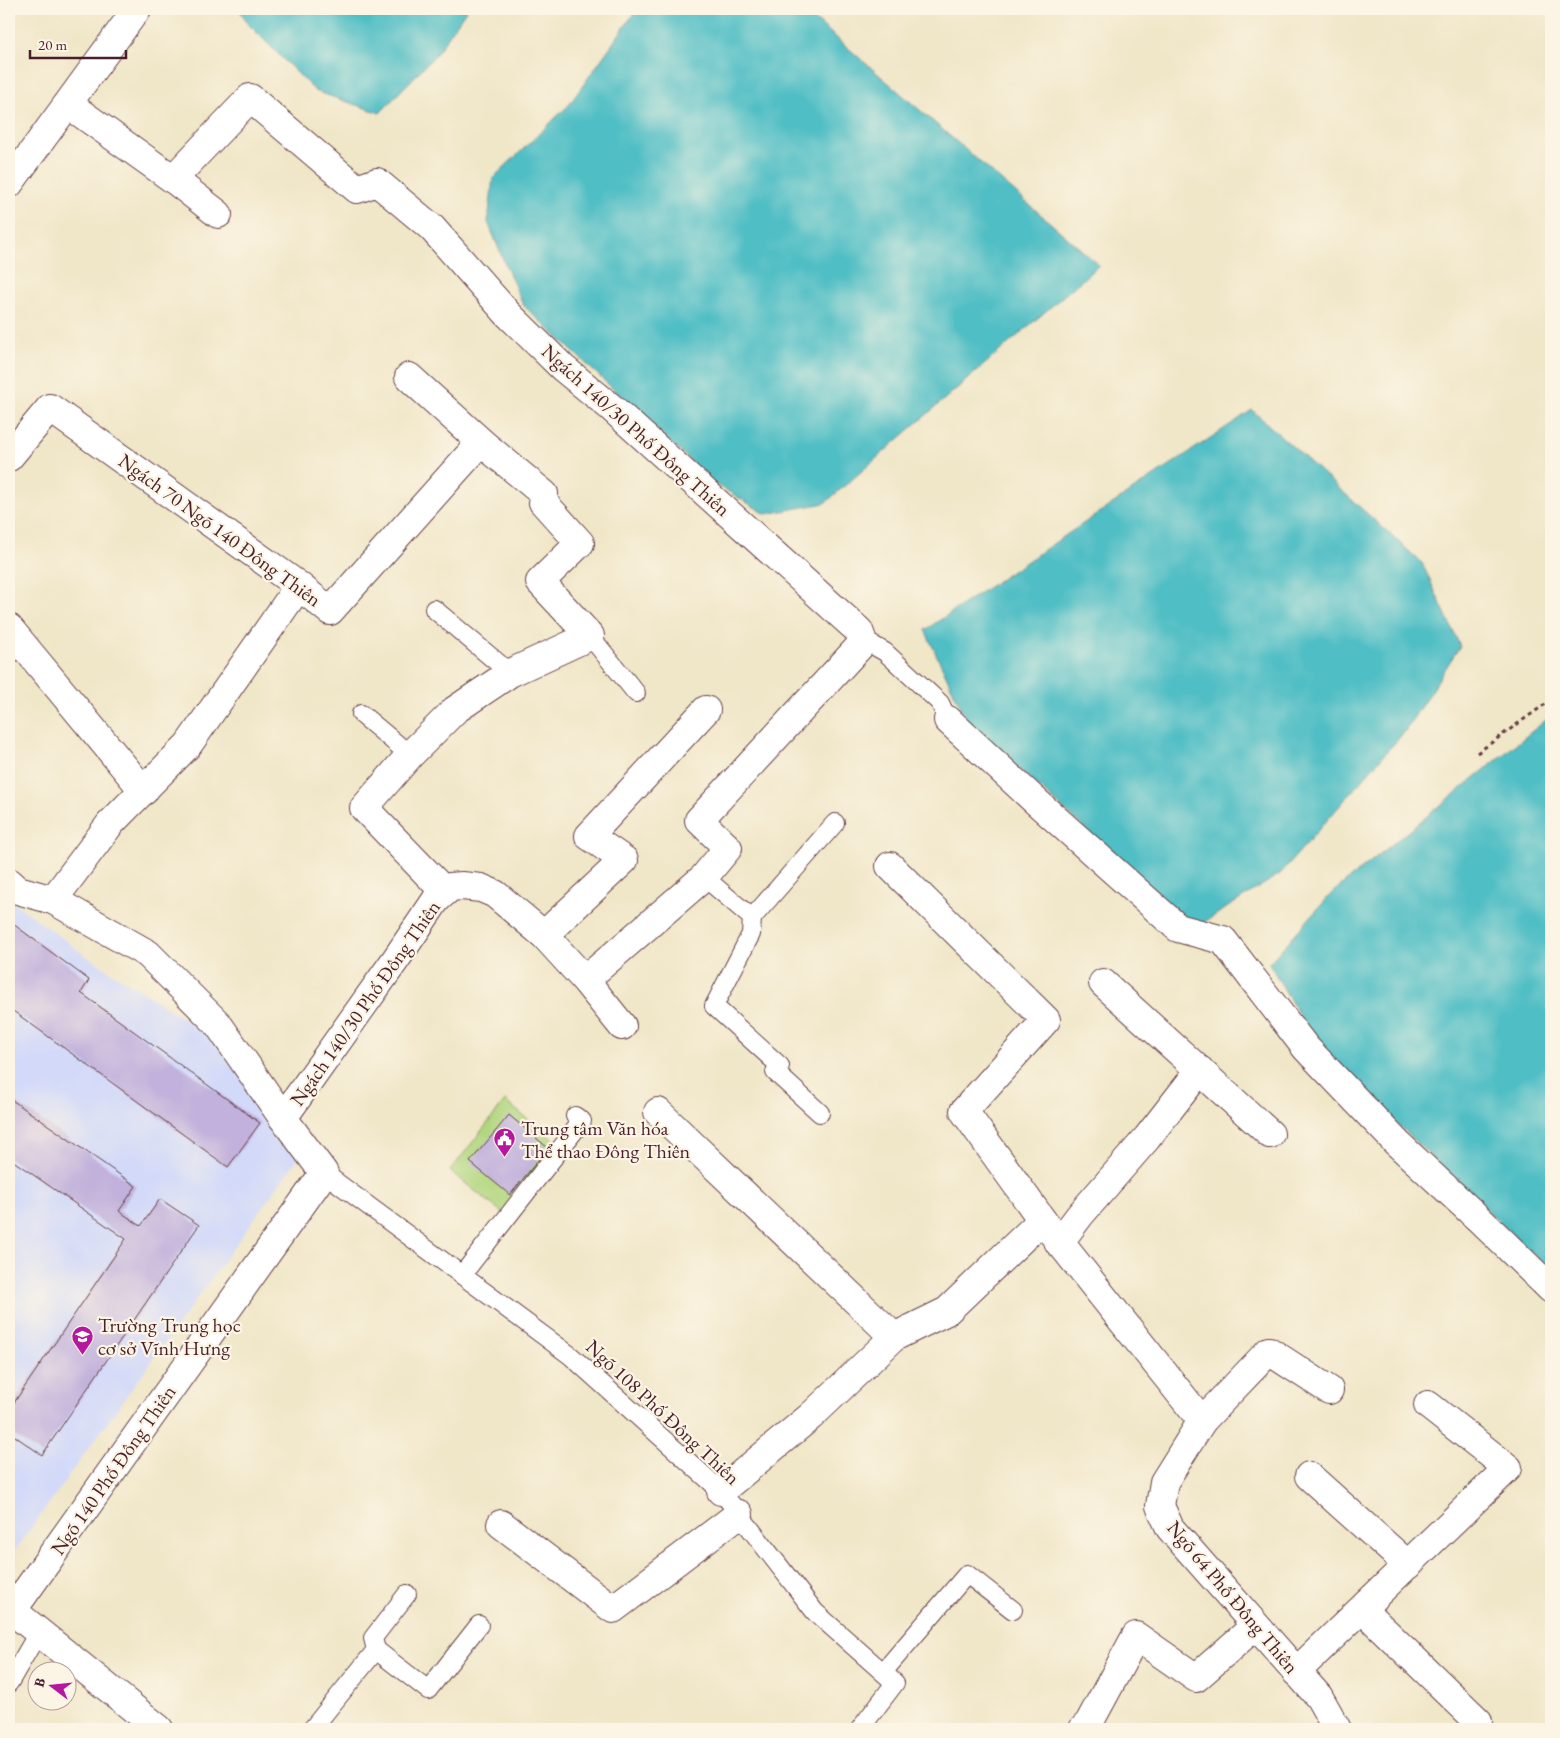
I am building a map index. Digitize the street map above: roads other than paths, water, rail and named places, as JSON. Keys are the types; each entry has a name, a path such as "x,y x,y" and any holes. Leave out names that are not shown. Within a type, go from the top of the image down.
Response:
{"street":[{"path":"9,184 138,9"},
{"name":"Ngách 140/30 Phố Đông Thiên","path":"173,179 250,98 357,189 376,182 432,228 507,313 563,368 614,409 852,624 859,631 862,639"},
{"path":"68,104 173,179 218,214"},
{"path":"409,377 481,442 544,494 543,502 580,543 540,582 590,636 510,673 454,710 410,755 364,808 445,892"},
{"name":"Ngách 70 Ngõ 140 Đông Thiên","path":"9,457 50,408 299,586 330,611 481,442"},
{"path":"53,900 110,824 188,745 299,586"},
{"path":"9,628 144,791"},
{"path":"586,980 704,877 728,848 699,820 860,646 862,639"},
{"path":"544,935 624,860 590,836 706,710"},
{"path":"948,720 1178,928 1223,940 1306,1048 1398,1143 1551,1289"},
{"path":"890,866 1046,1020 964,1111 1059,1243 1202,1421"},
{"path":"9,882 18,890 53,900 148,954 218,1024 283,1118 324,1172"},
{"name":"Ngách 140/30 Phố Đông Thiên","path":"283,1118 436,900 450,888 462,886 480,888 495,894 544,935 586,980 622,1026"},
{"path":"1103,983 1270,1134"},
{"path":"1059,1243 1080,1215 1147,1138 1200,1070"},
{"path":"658,1112 894,1337"},
{"name":"Ngõ 140 Phố Đông Thiên","path":"11,1609 324,1172"},
{"path":"721,1492 811,1416 894,1337 947,1311 1042,1220"},
{"name":"Ngõ 64 Phố Đông Thiên","path":"1329,1390 1268,1351 1202,1421 1164,1482 1160,1506 1170,1528 1319,1697 1337,1729"},
{"path":"1296,1672 1508,1468 1428,1405"},
{"path":"1309,1476 1408,1565"},
{"path":"501,1524 613,1609 739,1514"},
{"path":"11,1609 38,1633 158,1729"},
{"path":"1362,1609 1478,1721"},
{"path":"1083,1729 1089,1723 1136,1636 1196,1678 1255,1626"}],"lane":[{"path":"434,609 510,673"},
{"path":"590,636 636,693"},
{"path":"862,639 885,652 940,703 948,720"},
{"path":"361,714 410,755"},
{"path":"820,1113 776,1072 780,1066 714,1006 751,934 752,918 835,823"},
{"path":"704,877 752,918"},
{"path":"462,1275 582,1122 575,1116"},
{"name":"Ngõ 108 Phố Đông Thiên","path":"324,1172 571,1356 721,1492 815,1612 884,1671"},
{"path":"860,1729 895,1683 884,1671 967,1574 1013,1610"},
{"path":"407,1594 373,1638 376,1650 428,1690 479,1625"},
{"path":"9,1683 38,1633"},
{"path":"312,1729 376,1650"}],"water":[{"path":"239,9 467,9 437,53 380,113 315,91 248,24"},
{"path":"635,9 803,9 1099,265 825,503 766,514 714,483 523,305 488,222 493,178 569,105 635,12"},
{"path":"1252,410 1422,563 1460,646 1405,731 1280,874 1195,928 968,723 925,630"},
{"path":"1551,716 1551,1271 1319,1050 1269,963 1333,892"}],"place":[{"name":"Trung tâm Văn hóa Thể thao Đông Thiên","path":"505,1158"},
{"name":"Trường Trung học cơ sở Vĩnh Hưng","path":"82,1356"}]}
